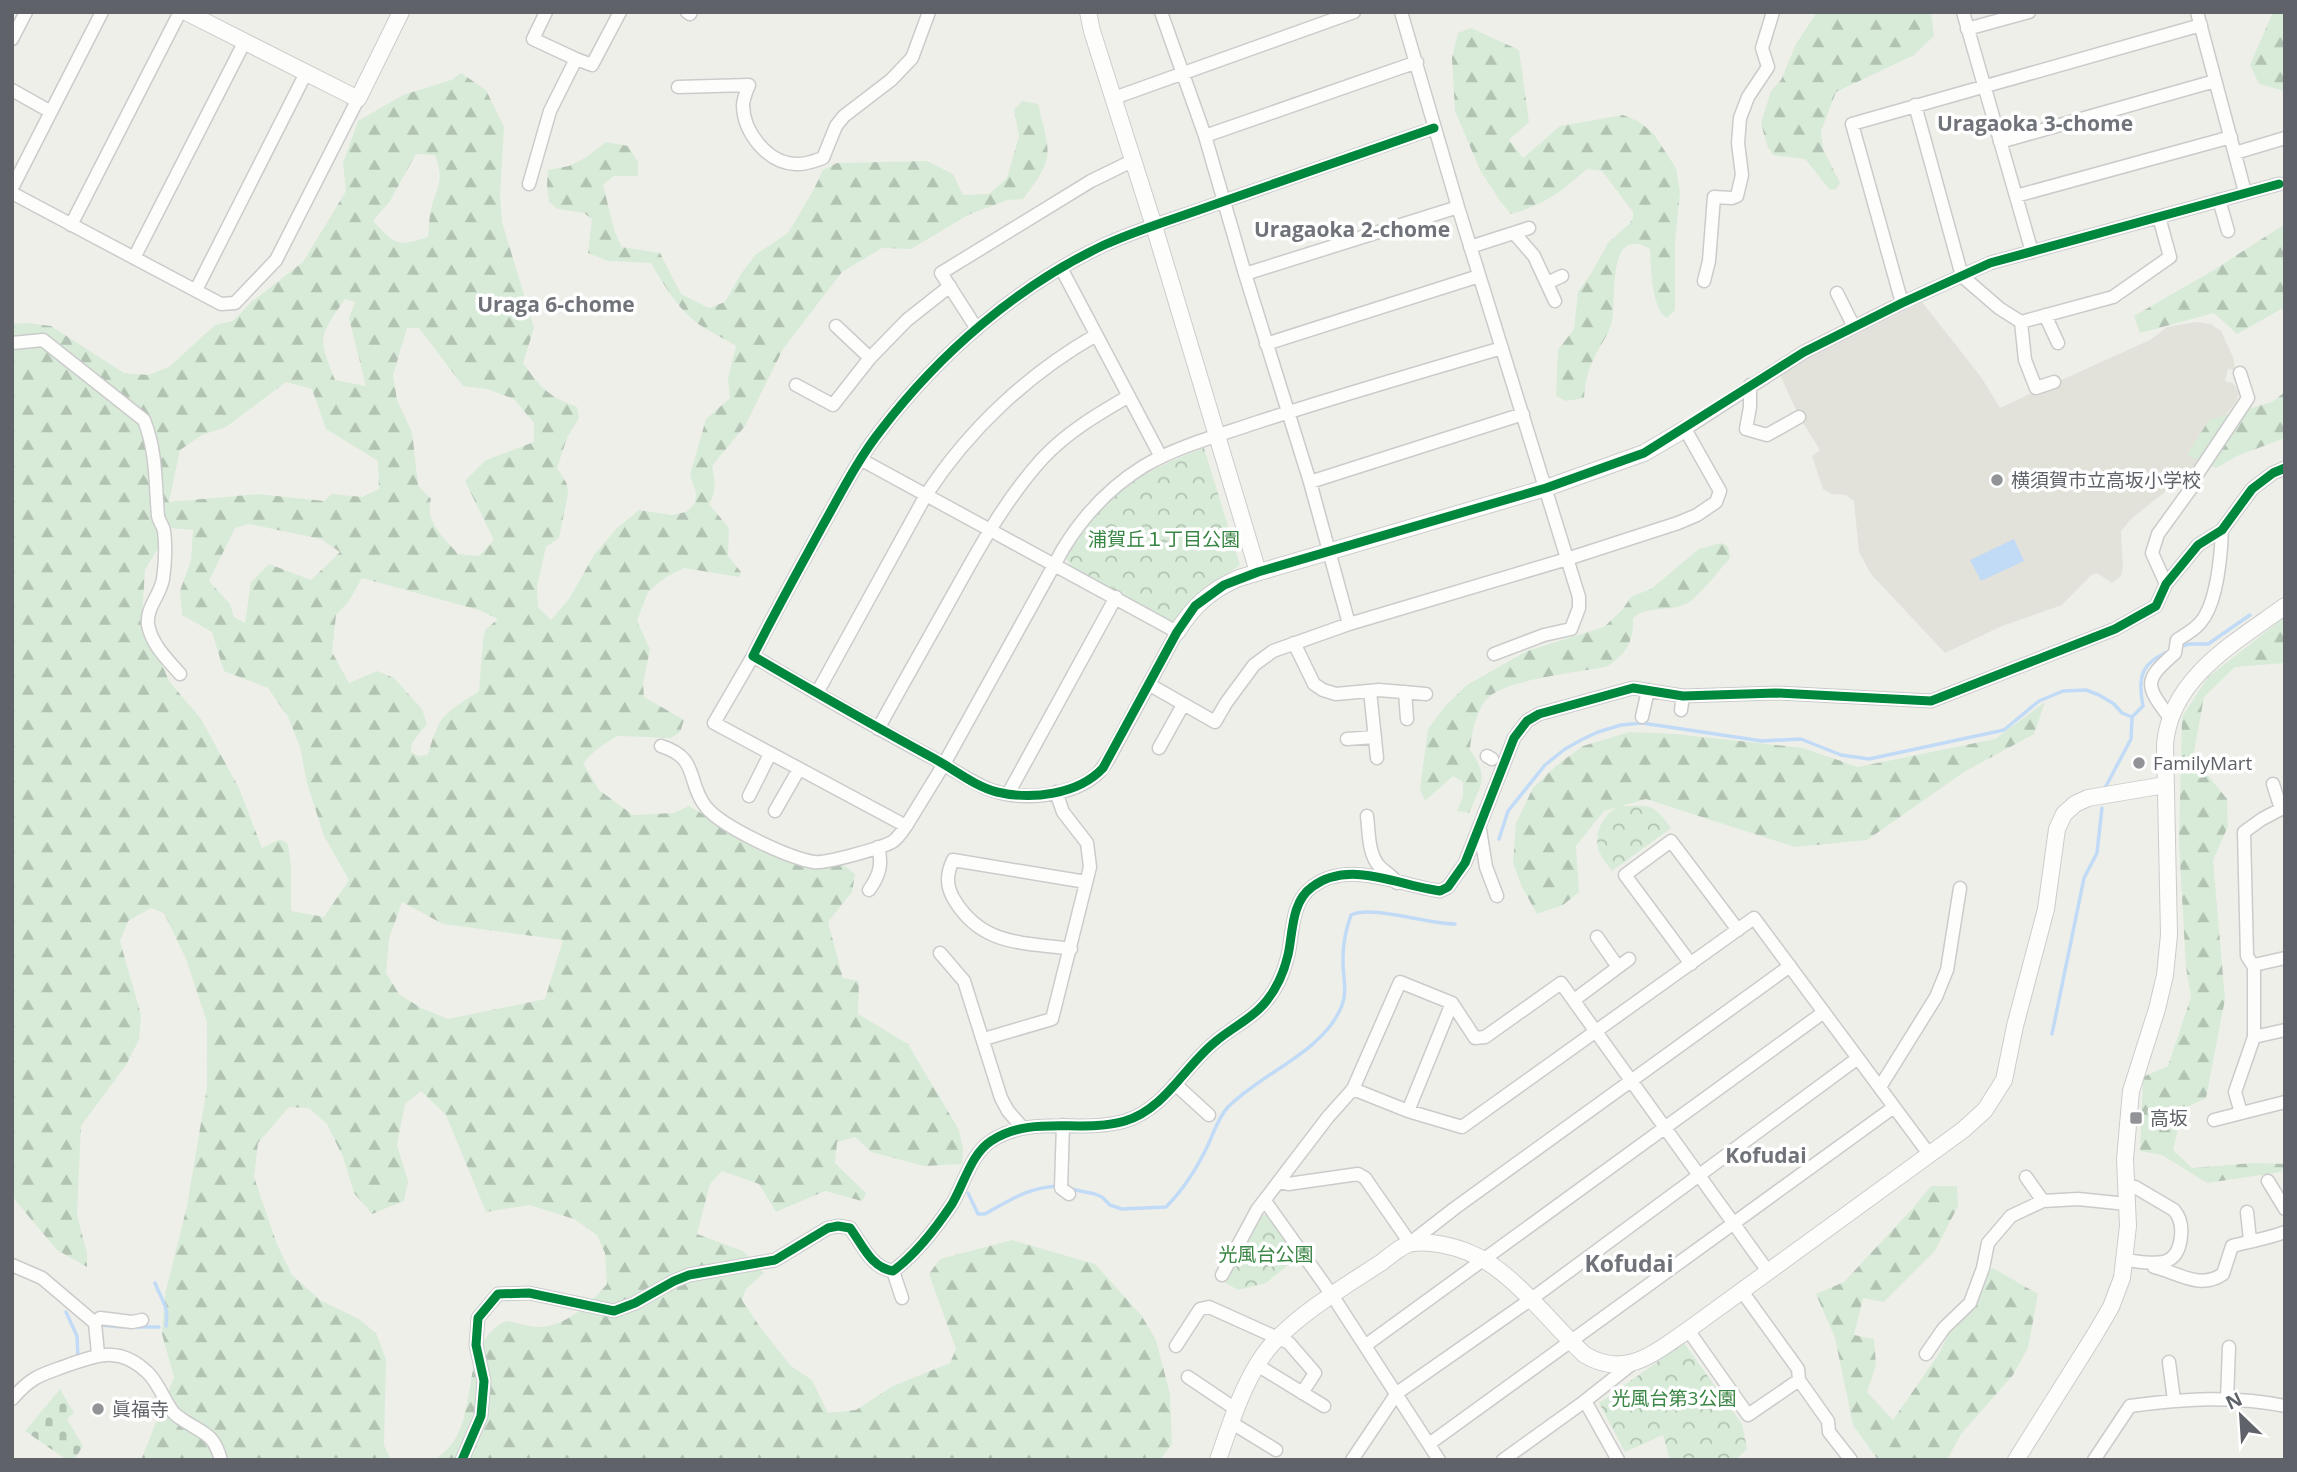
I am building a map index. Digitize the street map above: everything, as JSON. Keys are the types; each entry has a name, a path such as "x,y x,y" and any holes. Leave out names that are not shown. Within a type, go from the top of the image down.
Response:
{"street":[{"path":"12,39 26,12"},
{"path":"102,12 12,191 221,304 235,303 276,260 401,12"},
{"path":"71,225 180,12"},
{"path":"186,12 358,99"},
{"path":"546,12 533,39 592,65 620,12"},
{"path":"678,87 749,85 743,105 749,128 761,147 778,160 805,164 822,158 836,126 844,116 891,80 912,58 929,12"},
{"path":"1088,12 1258,572"},
{"path":"1161,12 1225,201 1266,344 1310,482 1349,624"},
{"path":"1114,97 1354,12"},
{"path":"1401,12 1470,247 1579,597 1580,608 1571,629 1545,635 1494,654"},
{"path":"1704,281 1709,261 1714,197 1737,196 1742,175 1738,143 1740,118 1748,97 1768,67 1762,48 1773,12"},
{"path":"1963,12 2032,252"},
{"path":"1967,29 2029,12"},
{"path":"1902,303 1852,124 1984,86 2202,16 2245,192"},
{"path":"134,258 244,43"},
{"path":"529,184 550,111 576,60"},
{"path":"1205,136 1417,62"},
{"path":"196,290 306,74"},
{"path":"2000,142 2216,81"},
{"path":"12,90 51,112"},
{"path":"1915,105 1962,276 1999,308 2021,322 2113,297 2170,257 2159,217"},
{"path":"906,826 714,723 860,459 915,387 977,329 1061,268 1102,246 1154,226 1434,128"},
{"path":"2016,196 2231,136"},
{"path":"2235,153 2285,138"},
{"path":"977,329 941,272 1091,181 1132,160"},
{"path":"753,656 986,788 1020,795 1074,788 1103,768 1177,632 1195,606 1224,585 1258,572 1546,488 1644,453 1804,352 1990,263 2279,184"},
{"path":"2219,200 2228,230"},
{"path":"1245,274 1458,207"},
{"path":"1470,247 1529,228"},
{"path":"1514,233 1534,256 1555,301"},
{"path":"1061,268 1161,457"},
{"path":"1266,344 1479,276"},
{"path":"1547,283 1562,276"},
{"path":"796,385 833,405 870,358 907,320 950,286"},
{"path":"1837,293 1854,327"},
{"path":"2045,315 2058,343"},
{"path":"2021,322 2025,360 2036,388 2054,382"},
{"path":"836,326 870,358"},
{"path":"817,693 926,495 945,466 1008,398 1070,350 1096,335"},
{"path":"12,343 43,340 144,420 151,439 158,479 159,520 164,527 163,577 158,595 150,607 149,627 158,649 180,674"},
{"path":"661,746 677,752 692,772 696,789 705,806 719,820 782,852 817,863 894,841 944,764 1077,527 1124,481 1161,457 1216,436 1502,348"},
{"path":"2166,584 2152,553 2158,534 2192,487 2196,476 2248,398 2240,373"},
{"path":"1751,385 1746,429 1767,435 1799,416"},
{"path":"878,729 989,529 1017,488 1068,435 1129,396"},
{"path":"1310,482 1523,414"},
{"path":"1150,685 1215,722 1254,664 1273,651 1349,624 1567,559 1697,515 1716,502 1720,491 1685,429"},
{"path":"860,459 1177,632"},
{"path":"462,1460 481,1416 484,1381 476,1345 478,1318 498,1294 529,1293 614,1311 689,1275 775,1260 828,1228 838,1226 850,1228 882,1269 893,1271 908,1260 952,1204 985,1145 1022,1127 1105,1126 1128,1121 1160,1100 1214,1042 1257,1011 1280,982 1296,910 1311,887 1349,873 1440,891 1448,887 1465,863 1514,738 1527,721 1539,714 1633,688 1684,696 1776,693 1931,701 2115,629 2156,606 2166,584 2198,545 2222,530 2252,489 2273,472 2285,468"},
{"path":"2170,718 2153,695 2151,685 2156,670 2177,647 2177,640 2202,621 2221,559 2222,530"},
{"path":"1008,794 1116,597"},
{"path":"2195,599 2209,605"},
{"path":"2016,1460 2111,1307 2122,1278 2128,1226 2127,1126 2131,1091 2165,975 2165,744 2170,718 2186,690 2207,665 2285,606"},
{"path":"1294,643 1314,684 1323,690 1336,694 1370,691 1426,694"},
{"path":"1642,717 1648,690"},
{"path":"1370,691 1377,758"},
{"path":"1405,692 1407,719"},
{"path":"1681,710 1684,696"},
{"path":"1159,748 1183,705"},
{"path":"1347,738 1375,737"},
{"path":"749,796 770,754"},
{"path":"775,811 799,769"},
{"path":"1410,1243 1442,1245 1469,1252 1484,1260 1501,1272 1585,1355 1598,1362 1612,1365 1633,1363 1646,1358 1963,1130 1985,1110 2004,1080 2015,1026 2046,909 2057,830 2064,814 2075,804 2088,798 2165,785"},
{"path":"2241,1112 2235,1092 2254,1037 2254,965 2247,956 2244,832 2283,808 2273,785"},
{"path":"984,1039 1052,1019 1090,867 1087,843 1063,812 1056,792"},
{"path":"1367,816 1374,860 1379,867 1392,875 1397,883"},
{"path":"1480,829 1486,867 1497,896"},
{"path":"1691,964 1625,875 1671,841 1738,930"},
{"path":"869,890 878,877 878,847"},
{"path":"1071,949 1001,938 978,928 948,891 947,880 953,860 1086,881"},
{"path":"1880,1087 1936,997 1947,970 1960,888"},
{"path":"1353,1089 1408,1111 1462,1127 1754,918 1929,1154"},
{"path":"1574,1000 1624,963 1597,937"},
{"path":"940,953 964,981 1001,1098 1022,1127"},
{"path":"2254,965 2285,958"},
{"path":"1218,1460 1257,1365 1279,1337 1332,1295 1410,1243 1790,966"},
{"path":"1222,1275 1238,1243 1265,1201 1353,1089 1400,982 1452,1003 1475,1038 1485,1037 1561,982 1767,1270"},
{"path":"1408,1111 1452,1003"},
{"path":"1366,1345 1824,1012"},
{"path":"2254,1037 2285,1030"},
{"path":"1360,1456 1397,1393 1530,1300 1858,1058"},
{"path":"1175,1084 1209,1115"},
{"path":"2214,1120 2285,1102"},
{"path":"1429,1444 1894,1107"},
{"path":"1063,1125 1061,1188 1069,1194"},
{"path":"1279,1182 1287,1184 1357,1174 1365,1178 1410,1243"},
{"path":"2026,1177 2043,1201"},
{"path":"2268,1181 2285,1209"},
{"path":"2125,1260 2165,1262 2177,1254 2181,1230 2178,1214 2174,1210 2135,1187 2126,1186"},
{"path":"1926,1354 1944,1328 1970,1303 1983,1268 1988,1243 2011,1216 2043,1201 2078,1199 2127,1205"},
{"path":"1265,1201 1366,1345 1439,1460"},
{"path":"2247,1212 2250,1240"},
{"path":"2153,1263 2154,1267 2192,1281 2204,1282 2223,1274 2232,1246 2250,1240 2264,1240 2285,1232"},
{"path":"12,1265 42,1278 95,1323 98,1354"},
{"path":"893,1271 902,1298"},
{"path":"1741,1290 1798,1369 1799,1380 1828,1421 1829,1432 1851,1460"},
{"path":"1176,1346 1200,1310 1209,1307 1289,1343 1315,1373 1302,1393"},
{"path":"95,1323 100,1318 132,1322 142,1320"},
{"path":"1688,1330 1748,1415 1799,1380"},
{"path":"2227,1399 2229,1347"},
{"path":"12,1399 32,1379 47,1371 98,1354 120,1355 144,1369 158,1384 174,1414 211,1437 217,1444 221,1460"},
{"path":"2169,1362 2174,1400"},
{"path":"1503,1460 1633,1363"},
{"path":"1257,1365 1324,1406"},
{"path":"1188,1377 1276,1450"},
{"path":"2094,1460 2130,1406 2174,1400 2227,1399 2285,1406"},
{"path":"1585,1401 1618,1460"}],"shaded area":[{"name":"横須賀市立高坂小学校","path":"1922,302 1981,377 2000,408 2034,392 2036,396 2058,385 2057,382 2150,340 2167,327 2197,322 2211,324 2221,331 2233,357 2235,370 2228,369 2225,381 2233,383 2239,393 2192,469 2180,470 2165,492 2132,518 2121,531 2121,576 2112,583 2097,573 2091,575 2062,605 2002,626 1945,653 1871,574 1859,552 1854,501 1846,495 1832,494 1823,489 1812,456 1820,450 1800,418 1779,373"}],"green space":[{"path":"1817,12 1931,12 1934,36 1914,55 1836,92 1821,131 1823,149 1840,183 1836,189 1830,190 1805,159 1773,155 1767,145 1761,123 1771,91 1781,80 1796,44"},
{"path":"2273,12 2285,12 2285,91 2259,84 2250,65"},
{"path":"1471,28 1519,50 1529,122 1509,140 1523,158 1560,126 1623,115 1638,121 1653,133 1676,168 1680,192 1675,244 1675,310 1667,318 1658,306 1653,286 1650,249 1636,244 1626,246 1616,267 1611,325 1590,366 1584,398 1566,401 1556,396 1558,350 1574,329 1578,292 1608,243 1630,223 1633,212 1602,171 1587,169 1552,196 1511,214 1480,170 1455,111 1452,58 1458,33"},
{"path":"461,73 486,90 504,127 500,196 502,222 534,328 523,363 546,390 577,407 579,418 567,438 557,468 567,484 568,494 559,538 546,547 537,587 538,607 551,620 569,599 594,555 617,528 639,510 672,515 686,512 695,503 696,493 690,475 706,419 730,398 728,378 736,346 703,327 687,314 673,298 651,263 608,261 588,253 592,219 584,213 558,209 549,202 548,170 569,166 606,142 628,146 638,162 638,176 614,176 603,185 615,233 622,247 660,253 681,294 709,308 725,302 755,255 788,233 823,170 837,163 927,161 953,174 963,195 989,194 1007,178 1019,136 1014,110 1022,101 1038,104 1047,154 1041,173 1023,199 1008,200 970,214 911,249 882,248 842,272 783,349 745,426 712,466 715,486 709,504 729,528 728,556 741,572 739,577 684,568 666,577 648,592 637,621 650,649 643,684 644,697 684,720 680,732 671,738 617,736 597,749 583,763 599,790 633,815 674,813 689,806 755,845 842,864 855,874 852,892 828,922 843,978 859,981 858,1014 908,1044 959,1130 963,1149 962,1164 924,1166 871,1152 855,1137 837,1142 835,1163 866,1193 862,1201 825,1191 776,1212 759,1184 722,1171 710,1184 697,1234 743,1251 764,1273 746,1289 742,1300 791,1366 812,1380 828,1413 856,1410 893,1386 950,1363 956,1349 929,1274 940,1259 1012,1240 1095,1264 1141,1315 1156,1340 1170,1394 1172,1444 1160,1460 434,1460 449,1447 459,1432 475,1360 482,1344 494,1329 506,1321 539,1327 559,1323 585,1306 607,1284 605,1253 597,1235 574,1219 529,1205 486,1212 446,1115 421,1091 405,1104 397,1145 408,1181 404,1201 372,1214 354,1193 343,1157 327,1124 309,1108 289,1107 258,1143 254,1177 277,1244 292,1275 320,1300 359,1319 376,1333 386,1360 384,1445 391,1460 141,1460 174,1377 162,1334 165,1294 187,1206 207,1087 207,1022 186,959 164,913 151,908 128,921 120,941 141,1015 139,1040 126,1065 81,1126 77,1215 87,1253 87,1267 57,1250 15,1200 12,1191 12,324 51,326 124,373 148,375 169,367 215,325 233,321 250,303 303,262 346,191 343,163 358,121 403,95 451,80","holes":["416,154 435,155 440,178 431,209 428,237 397,242 373,221 390,201","345,299 355,302 349,318 366,386 335,380 324,346 325,330","407,328 419,328 463,386 487,389 514,399 534,423 534,442 486,460 465,481 494,540 479,556 458,554 433,522 430,515 431,499 418,485 412,432 397,400 393,375","286,382 312,389 326,429 378,461 379,489 362,497 332,494 324,501 258,494 169,502 180,450 202,435 226,427","249,524 321,539 340,552 311,580 269,564 251,582 245,623 234,617 230,604 209,581 235,528","170,528 193,530 191,560 180,591 182,615 212,632 224,671 268,688 288,717 300,747 307,783 324,836 349,880 324,917 291,911 288,844 280,839 262,848 239,788 201,719 169,681 142,618 145,570","362,578 479,610 498,619 485,630 479,691 444,716 428,755 418,756 411,752 412,743 427,724 422,709 394,678 377,671 349,683 332,652 336,615 349,601","402,902 443,924 563,940 545,999 448,1019 421,1008 399,994 386,973 389,939"]},
{"path":"2285,224 2285,307 2237,334 2214,313 2140,333 2134,316 2212,271"},
{"path":"2285,392 2285,438 2237,456 2216,468 2187,455 2209,420 2272,402"},
{"name":"浦賀丘１丁目公園","path":"1204,448 1240,565 1200,593 1174,622 1072,567 1065,557 1090,521 1112,496 1151,471"},
{"path":"1721,543 1728,546 1730,558 1696,597 1686,604 1645,611 1633,618 1632,634 1627,647 1606,667 1525,682 1496,692 1487,699 1477,716 1472,737 1470,750 1480,768 1482,781 1469,813 1457,811 1463,796 1463,782 1453,776 1425,801 1420,789 1428,729 1445,706 1467,685 1527,651 1604,627 1632,596 1651,589 1699,549"},
{"path":"2285,617 2285,663 2235,667 2204,697 2193,757 2227,799 2228,826 2213,860 2225,999 2206,1098 2183,1109 2173,1150 2192,1168 2253,1163 2285,1164 2281,1172 2207,1183 2162,1155 2140,1151 2143,1077 2168,1066 2191,997 2186,967 2179,843 2182,717 2208,677"},
{"path":"2045,702 2034,734 1964,772 1867,840 1795,847 1646,799 1604,811 1576,846 1579,892 1563,905 1537,914 1513,863 1516,823 1533,788 1557,765 1583,746 1629,732 1676,734 1803,748 1858,767 1995,739"},
{"path":"1619,806 1650,807 1659,813 1671,828 1612,871 1600,854 1597,838 1604,819"},
{"path":"1931,1186 1957,1186 1958,1206 1935,1251 1884,1302 1863,1298 1854,1335 1874,1339 1876,1365 1867,1392 1893,1420 1940,1352 1968,1291 1993,1268 2038,1294 2028,1348 2013,1375 1961,1434 1947,1460 1878,1460 1853,1425 1835,1338 1816,1294 1844,1282"},
{"name":"光風台公園","path":"1259,1215 1268,1215 1297,1258 1266,1283 1238,1290 1224,1282"},
{"name":"光風台第3公園","path":"1684,1343 1742,1424 1747,1449 1735,1460 1670,1460 1663,1435 1625,1452 1599,1403"},
{"path":"60,1389 74,1413 67,1419 83,1446 74,1460 67,1460 25,1431"}],"water":[{"path":"2014,539 2024,561 1981,581 1970,560"}],"waterway":[{"path":"2179,647 2208,644 2250,615"},
{"path":"1499,839 1508,811 1545,765 1583,739 1621,725 1642,723 1762,741 1801,739 1841,755 1869,759 2004,730 2039,701 2063,691 2086,690 2099,695 2114,704 2122,713 2132,717 2143,706 2141,686 2144,671 2154,659 2172,650"},
{"path":"2106,786 2131,739 2132,718"},
{"path":"2052,1034 2084,878 2097,853 2102,808"},
{"path":"1071,1189 1095,1194 1110,1205 1122,1209 1166,1207 1195,1169 1228,1107 1305,1051 1331,1025 1343,1003 1344,946 1351,915 1385,913 1455,924"},
{"path":"968,1193 978,1214 985,1214 1029,1192 1059,1186"},
{"path":"155,1283 166,1308 166,1326"},
{"path":"66,1312 77,1336 78,1358"},
{"path":"100,1325 122,1327"},
{"path":"133,1327 159,1327"}],"cycle path":[{"path":"1434,128 1117,239 1041,281 982,324 928,375 857,464 753,656 981,786 997,792 1024,795 1067,790 1093,777 1103,768 1177,632 1195,606 1224,585 1258,572 1546,488 1644,453 1804,352 1990,263 2279,184"},
{"path":"462,1460 481,1416 484,1381 476,1345 478,1318 498,1294 529,1293 614,1311 689,1275 775,1260 828,1228 838,1226 850,1228 873,1260 885,1269 893,1271 918,1249 939,1222 952,1204 973,1161 991,1141 1023,1128 1091,1126 1125,1121 1152,1107 1163,1097 1204,1052 1269,998 1286,963 1296,909 1305,893 1312,887 1325,879 1354,874 1440,891 1448,887 1465,863 1514,738 1527,721 1539,714 1633,688 1683,696 1776,693 1931,701 2115,629 2156,606 2166,584 2198,545 2222,530 2252,489 2273,473 2285,468"}],"place":[{"name":"横須賀市立高坂小学校","path":"1997,480"},
{"name":"FamilyMart","path":"2139,763"},
{"name":"高坂","path":"2136,1118"},
{"name":"眞福寺","path":"98,1409"}],"district":[{"name":"Uragaoka 3-chome","path":"2035,124"},
{"name":"Uragaoka 2-chome","path":"1352,230"},
{"name":"Uraga 6-chome","path":"556,305"},
{"name":"Kofudai","path":"1766,1156"},
{"name":"Kofudai","path":"1629,1264"}]}
